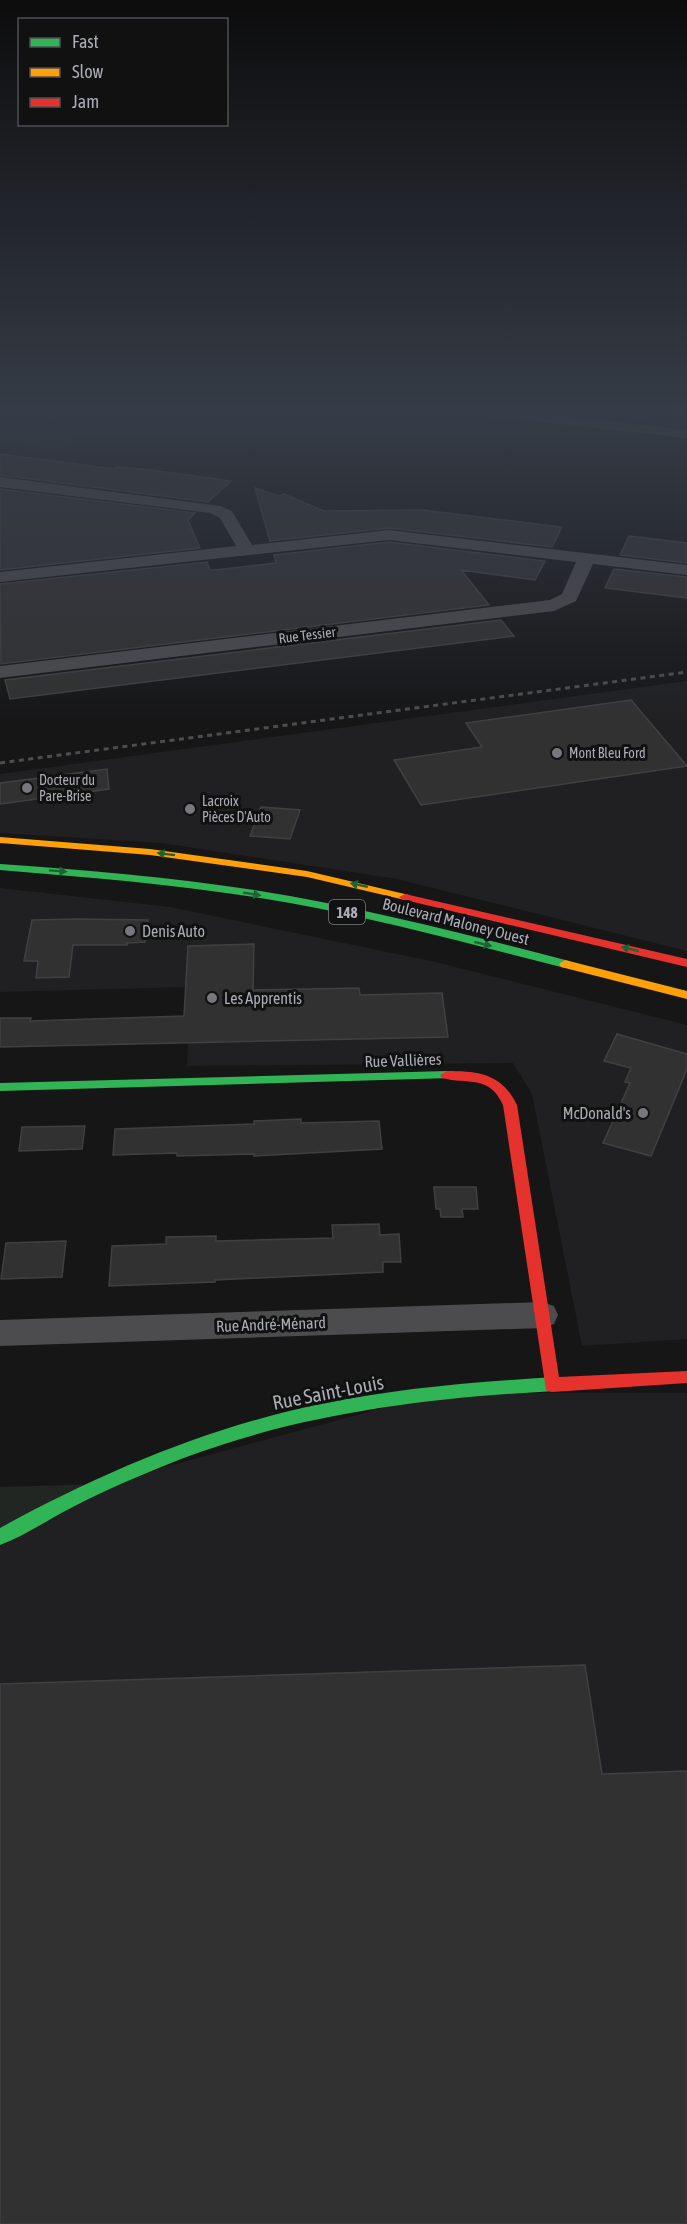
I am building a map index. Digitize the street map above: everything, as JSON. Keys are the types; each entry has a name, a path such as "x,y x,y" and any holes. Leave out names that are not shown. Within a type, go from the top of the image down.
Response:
{"main road":[{"name":"Boulevard Maloney Ouest","path":"0,840 150,852 307,874 687,963"},
{"name":"Boulevard Maloney Ouest","path":"0,867 129,877 290,900 443,934 687,995"},
{"name":"Rue Vallières","path":"0,1087 456,1075 491,1079 502,1086 510,1105 552,1385"},
{"name":"Rue Saint-Louis","path":"0,1537 48,1509 101,1484 212,1439 268,1423 386,1399 552,1385 687,1377"}],"street":[{"path":"226,515 247,550"},
{"path":"0,577 376,536 403,536 687,570"},
{"name":"Rue Tessier","path":"0,672 554,605 570,597 587,558"},
{"name":"Rue André-Ménard","path":"0,1333 542,1315"}],"shaded area":[{"path":"687,681 687,951 397,879 162,843 0,833 0,774"},
{"path":"0,888 170,907 431,961 687,1025 687,1339 582,1346 532,1094 513,1063 187,1066 190,987 0,992"},
{"path":"439,1393 687,1393 687,2224 0,2224 0,1542 101,1484"},
{"path":"101,1484 0,1537 0,1487"}],"building":[{"path":"0,515 193,515 188,520 200,548 0,570"},
{"path":"263,515 461,515 562,527 552,547 389,528 270,541"},
{"path":"629,536 687,543 687,563 620,555"},
{"path":"389,542 545,561 535,580 461,570 489,605 1,664 0,584 207,562 210,570 216,570 276,563 274,555"},
{"path":"614,569 687,577 687,598 605,588"},
{"path":"501,620 514,636 10,699 5,680"},
{"name":"Mont Bleu Ford","path":"631,700 687,766 421,805 394,760 482,747 466,723"},
{"path":"107,769 109,789 0,804 0,783"},
{"path":"261,807 300,810 290,839 250,836"},
{"path":"32,920 148,920 145,942 127,943 127,945 73,945 69,977 36,978 38,961 24,961"},
{"path":"254,944 253,990 359,988 360,995 442,993 448,1037 0,1047 0,1018 31,1018 30,1021 184,1016 188,946"},
{"name":"McDonald's","path":"617,1034 687,1054 687,1069 651,1156 603,1143 630,1083 625,1082 631,1068 604,1061"},
{"path":"301,1119 301,1123 379,1121 382,1149 254,1156 254,1154 177,1156 177,1153 113,1155 115,1129 254,1124 254,1121"},
{"path":"85,1126 82,1149 19,1151 22,1127"},
{"path":"434,1187 476,1187 478,1209 462,1209 463,1217 441,1217 440,1209 436,1209"},
{"path":"379,1224 380,1235 399,1234 401,1262 383,1262 383,1272 109,1286 112,1246 166,1244 166,1237 216,1236 216,1241 333,1238 332,1225"},
{"path":"66,1241 62,1277 1,1279 6,1243"},
{"path":"585,1665 602,1774 687,1771 687,2224 0,2224 0,1684"}],"railway":[{"path":"0,763 687,672"}],"traffic: fast":[{"path":"0,867 145,880 290,900 428,929 565,964"},
{"path":"0,1087 447,1075"},
{"path":"0,1537 103,1484 174,1454 247,1429 318,1411 385,1399 487,1388 555,1384"}],"traffic: slow":[{"path":"0,840 150,852 307,874 405,897"},
{"path":"565,964 687,995"}],"traffic: jam":[{"path":"405,897 687,963"},
{"path":"447,1075 476,1077 493,1083 500,1088 510,1105 552,1385"},
{"path":"555,1384 687,1377"}],"place":[{"name":"Mont Bleu Ford","path":"557,753"},
{"name":"Docteur du Pare-Brise","path":"27,788"},
{"name":"Lacroix Pièces D'Auto","path":"190,809"},
{"name":"Denis Auto","path":"130,931"},
{"name":"Les Apprentis","path":"212,998"},
{"name":"McDonald's","path":"643,1113"}]}
